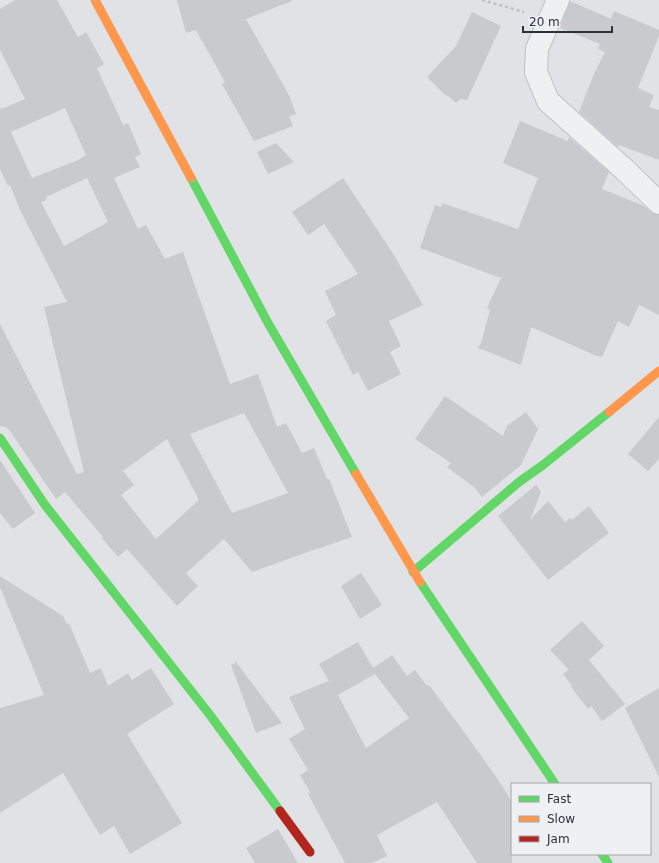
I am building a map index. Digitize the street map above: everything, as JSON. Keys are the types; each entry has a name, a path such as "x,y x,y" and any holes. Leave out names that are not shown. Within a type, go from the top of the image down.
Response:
{"main road":[{"path":"95,0 168,133 268,323 413,572 554,783"},
{"path":"413,572 519,482 543,465 659,371"},
{"path":"0,438 45,505 210,715 310,852"}],"street":[{"path":"558,0 537,49 536,72 548,101 625,170 659,203"}],"path":[{"path":"482,0 549,20"}],"building":[{"path":"15,0 57,0 78,37 86,32 104,64 97,68 123,125 128,123 141,154 135,157 140,167 114,178 138,229 146,225 165,259 183,252 230,384 258,374 277,427 286,423 302,453 314,448 327,479 329,479 352,537 317,549 317,547 316,549 252,572 224,539 186,573 198,586 177,606 127,549 118,557 65,492 56,499 10,431 6,427 0,426 0,324 77,474 84,472 44,307 67,302 20,210 10,185 8,186 0,169 0,107 1,109 25,99 0,50 0,9","holes":["65,108 86,155 78,160 32,178 11,132","87,178 108,222 64,246 41,202 47,200 46,197","244,413 288,493 232,513 190,434","167,439 199,500 156,539 121,495 134,485 123,471"]},
{"path":"177,0 292,1 246,19 289,95 296,114 289,117 293,126 254,141 222,84 225,82 196,30 186,33"},
{"path":"570,1 611,19 614,11 659,30 659,36 638,88 654,95 649,107 659,110 659,160 619,145 618,147 579,112 594,74 605,52 598,49 600,44 560,28"},
{"path":"472,12 501,26 467,100 460,99 456,103 447,95 446,96 427,77 456,46"},
{"path":"520,121 568,141 569,137 609,172 602,189 644,206 651,212 659,215 659,315 639,305 629,327 618,321 602,357 531,327 521,365 481,349 479,350 480,349 478,348 481,343 490,310 487,308 501,278 420,248 435,205 441,207 442,203 518,229 538,178 503,163"},
{"path":"276,143 294,162 268,174 257,152"},
{"path":"343,178 392,252 423,305 389,321 401,346 390,352 401,374 368,391 358,372 353,375 326,321 336,315 325,291 358,274 324,224 308,235 292,212"},
{"path":"445,396 503,436 507,426 526,412 538,429 521,465 482,497 474,487 447,467 451,463 415,439"},
{"path":"659,417 659,459 648,471 628,454"},
{"path":"0,460 35,513 13,529 0,513"},
{"path":"536,485 541,492 530,520 548,501 565,522 570,518 572,520 589,506 609,533 548,580 498,516"},
{"path":"361,573 382,605 360,619 341,586"},
{"path":"0,576 63,616 67,624 69,623 90,673 101,668 108,686 128,673 132,680 151,668 174,704 127,734 182,823 130,854 114,826 100,835 63,773 0,813 0,708 44,695 0,587"},
{"path":"582,621 604,646 589,660 625,704 602,721 591,706 588,709 571,687 572,686 563,674 569,670 550,650"},
{"path":"358,642 373,668 392,655 407,676 415,670 427,686 429,685 462,729 511,800 512,863 477,863 437,802 377,835 387,856 372,863 345,863 308,794 310,792 300,775 308,770 289,739 305,729 289,697 329,681 319,664","holes":["375,674 409,718 366,748 338,695"]},
{"path":"236,662 282,723 256,733 231,665"},
{"path":"659,688 659,777 625,708"},
{"path":"278,829 298,863 255,863 246,848"}],"traffic: fast":[{"path":"191,178 268,323 356,474"},
{"path":"413,572 519,482 543,465 609,412"},
{"path":"0,438 45,505 210,715 280,811"},
{"path":"420,582 554,783"},
{"path":"603,855 608,863"}],"traffic: slow":[{"path":"95,0 191,178"},
{"path":"609,412 659,371"},
{"path":"356,474 420,582"}],"traffic: jam":[{"path":"280,811 310,852"}]}
